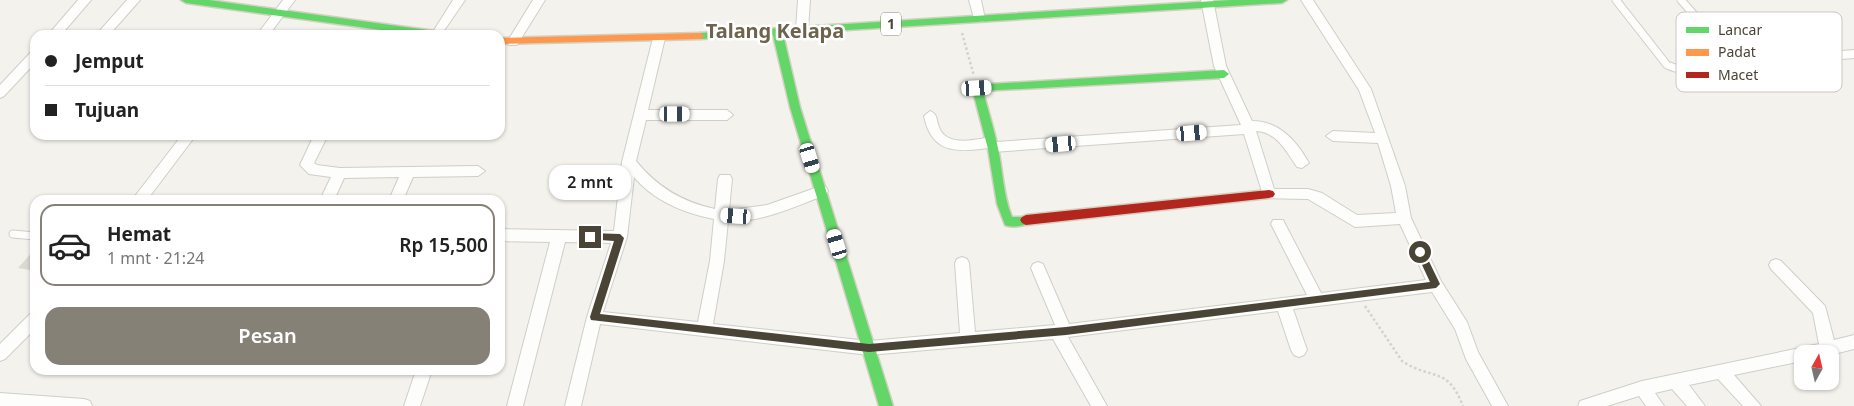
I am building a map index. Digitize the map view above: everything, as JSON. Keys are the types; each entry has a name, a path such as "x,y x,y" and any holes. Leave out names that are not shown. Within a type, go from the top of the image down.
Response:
{"main road":[{"path":"186,0 216,2 279,13 406,30"},
{"name":"1","path":"505,41 659,38 1207,3 1282,0"},
{"path":"777,30 795,107 886,406"},
{"path":"1224,74 977,88 992,145 1001,204 1009,222 1082,212 1269,194"}],"street":[{"path":"59,30 86,0"},
{"path":"107,30 134,0"},
{"path":"267,30 289,0"},
{"path":"439,30 459,0"},
{"path":"513,42 539,0"},
{"path":"802,29 804,0"},
{"path":"975,0 979,19"},
{"path":"1307,0 1357,75 1378,119 1404,218 1436,284 1462,327 1471,354 1500,406"},
{"path":"1207,3 1224,74 1248,127 1269,194 1308,194 1317,197 1355,220 1404,218"},
{"path":"573,406 594,317 620,238 629,162 659,38"},
{"path":"0,93 30,60"},
{"path":"640,114 727,115"},
{"path":"930,116 932,131 942,140 959,146 1263,126 1274,129 1302,164"},
{"path":"1333,136 1383,138"},
{"path":"142,195 185,140"},
{"path":"319,140 307,165 314,170 340,172 478,171"},
{"path":"629,162 648,184 671,200 721,215 736,216 755,212 821,191"},
{"path":"329,195 340,172"},
{"path":"398,195 408,172"},
{"path":"704,329 718,261 725,179"},
{"path":"1278,224 1317,299"},
{"path":"505,235 620,238"},
{"path":"515,406 559,236"},
{"path":"962,263 968,338"},
{"path":"1776,265 1820,310 1827,345"},
{"path":"1038,268 1061,331 1099,406"},
{"path":"594,317 869,348 1061,331 1436,284"},
{"path":"1283,303 1299,350"},
{"path":"0,354 30,324"},
{"path":"1839,345 1854,342"},
{"path":"1586,406 1642,388 1794,356"},
{"path":"1721,372 1753,406"},
{"path":"412,406 422,375"},
{"path":"1675,382 1697,406"},
{"path":"1642,388 1656,406"},
{"path":"0,400 84,406"}],"lane":[{"path":"1616,0 1667,65 1676,68"},
{"path":"1682,0 1692,12"},
{"path":"13,234 30,236"}],"path":[{"path":"959,20 977,88"},
{"path":"1357,295 1402,361 1409,366 1445,376 1458,390 1463,406"}],"building":[{"path":"30,255 30,270 18,268"}],"traffic: fast":[{"path":"186,0 405,30"},
{"path":"700,36 1282,0"},
{"path":"777,30 795,107 886,406"},
{"path":"1026,220 1009,222 1005,213 1000,195 995,158 977,88 1224,74"}],"traffic: slow":[{"path":"505,41 700,36"}],"traffic: jam":[{"path":"1026,220 1269,194"}],"district":[{"name":"Talang Kelapa","path":"775,31"}],"route":[{"path":"590,237 620,238 594,317 869,348 1066,331 1317,299 1380,293 1436,284 1420,252"}]}
